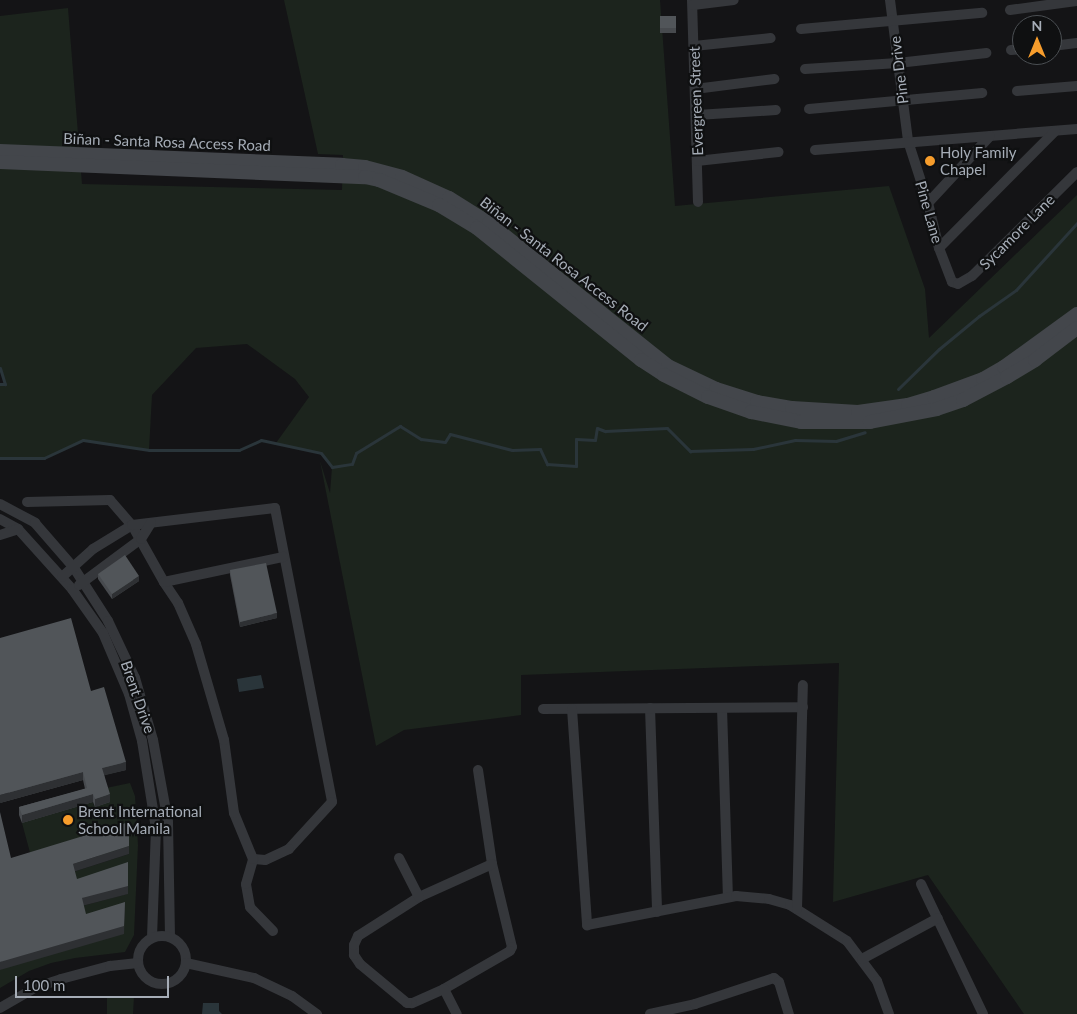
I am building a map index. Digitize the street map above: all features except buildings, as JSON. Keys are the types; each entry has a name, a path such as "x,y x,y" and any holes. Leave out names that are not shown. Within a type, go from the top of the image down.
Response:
{"main road":[{"name":"Biñan - Santa Rosa Access Road","path":"0,151 54,158 365,172 402,177 472,211 642,353 716,390 757,402 830,412 937,409 983,390 1035,360 1077,328"},
{"name":"Biñan - Santa Rosa Access Road","path":"0,162 54,158"},
{"name":"Biñan - Santa Rosa Access Road","path":"909,410 984,378 1033,348 1077,314"}],"street":[{"path":"692,2 734,0"},
{"name":"Pine Drive","path":"890,0 908,141"},
{"name":"Evergreen Street","path":"692,2 697,115 698,202"},
{"path":"1010,10 1077,2"},
{"path":"801,29 982,14"},
{"path":"694,46 771,38"},
{"path":"1062,45 1077,43"},
{"path":"805,69 898,63 986,53"},
{"path":"695,89 774,79"},
{"path":"1017,91 1077,86"},
{"path":"809,109 982,93"},
{"path":"697,115 776,110"},
{"path":"815,150 908,141 1077,129"},
{"path":"939,248 1055,131"},
{"path":"928,203 990,136"},
{"name":"Pine Lane","path":"908,141 928,203 939,248 952,282"},
{"path":"697,161 780,152"},
{"name":"Sycamore Lane","path":"952,282 958,284 972,276 1077,172"},
{"path":"28,502 110,500 132,525 178,603 196,644 224,740 234,813 253,859 246,884 250,907 273,931"},
{"name":"Brent Drive","path":"0,504 35,524 74,568 108,621 135,678 153,740 168,822 170,937"},
{"path":"62,577 93,549 132,525 275,508 283,557 303,644 332,802 289,849 265,860 253,859"},
{"name":"Brent Drive","path":"0,520 18,529 72,589 103,633 129,694 142,741 156,828 152,938"},
{"path":"72,589 141,539 152,523"},
{"path":"0,535 18,529"},
{"path":"164,582 283,557"},
{"path":"797,909 803,685"},
{"path":"543,709 803,707"},
{"path":"650,708 657,912"},
{"path":"722,708 728,897"},
{"path":"572,709 587,925 728,897 769,899 797,909 847,941 877,981 889,1014"},
{"path":"142,741 153,740"},
{"path":"478,770 492,864 512,947 510,951 444,989 412,1003 407,1003 360,964 354,955 354,944 358,936 419,897 492,864"},
{"path":"399,858 419,897"},
{"path":"154,879 170,879"},
{"path":"921,884 983,1014"},
{"path":"862,959 938,918"},
{"path":"170,937 183,947 186,963 180,977 166,984 151,981 140,970 138,963 141,948 152,938 170,937"},
{"path":"0,1008 34,988 61,979 110,966 138,963"},
{"path":"186,963 254,978 292,996 317,1014"},
{"path":"650,1014 695,1009 774,978 780,982 789,1014"},
{"path":"444,989 457,1014"}],"shaded area":[{"path":"284,0 660,0 675,206 889,186 925,289 929,338 1077,195 1077,1014 1024,1014 928,875 833,902 839,663 521,675 521,715 404,730 376,746 320,461 330,493 332,467 321,453 276,443 309,397 295,379 247,344 196,348 152,395 149,450 83,441 44,458 0,458 0,384 5,383 0,368 0,16 68,8 82,184 342,190 343,155 318,154"},
{"path":"261,675 264,688 239,692 237,679"},
{"path":"130,783 135,796 138,845 134,935 125,952 51,963 29,971 0,988 0,970 86,922 82,906 127,894 77,887 73,872 129,854 32,860 22,823 93,802 94,806 106,788"},
{"path":"107,996 134,996 133,1014 107,1014"},
{"path":"203,1003 219,1003 219,1011 222,1014 202,1014"}],"waterway":[{"path":"898,389 939,349 979,316 1016,290 1077,223"},
{"path":"0,368 5,384 0,384"},
{"path":"0,458 44,458 83,440 149,450 239,450 261,440 321,453 332,467 352,464 356,453 400,426 421,439 445,442 450,434 512,450 540,449 547,464 576,466 576,439 595,440 597,428 605,431 667,428 690,451 753,449 795,440 836,441 865,432"}],"place":[{"name":"Holy Family Chapel","path":"930,161"},
{"name":"Brent International School Manila","path":"68,820"}]}
